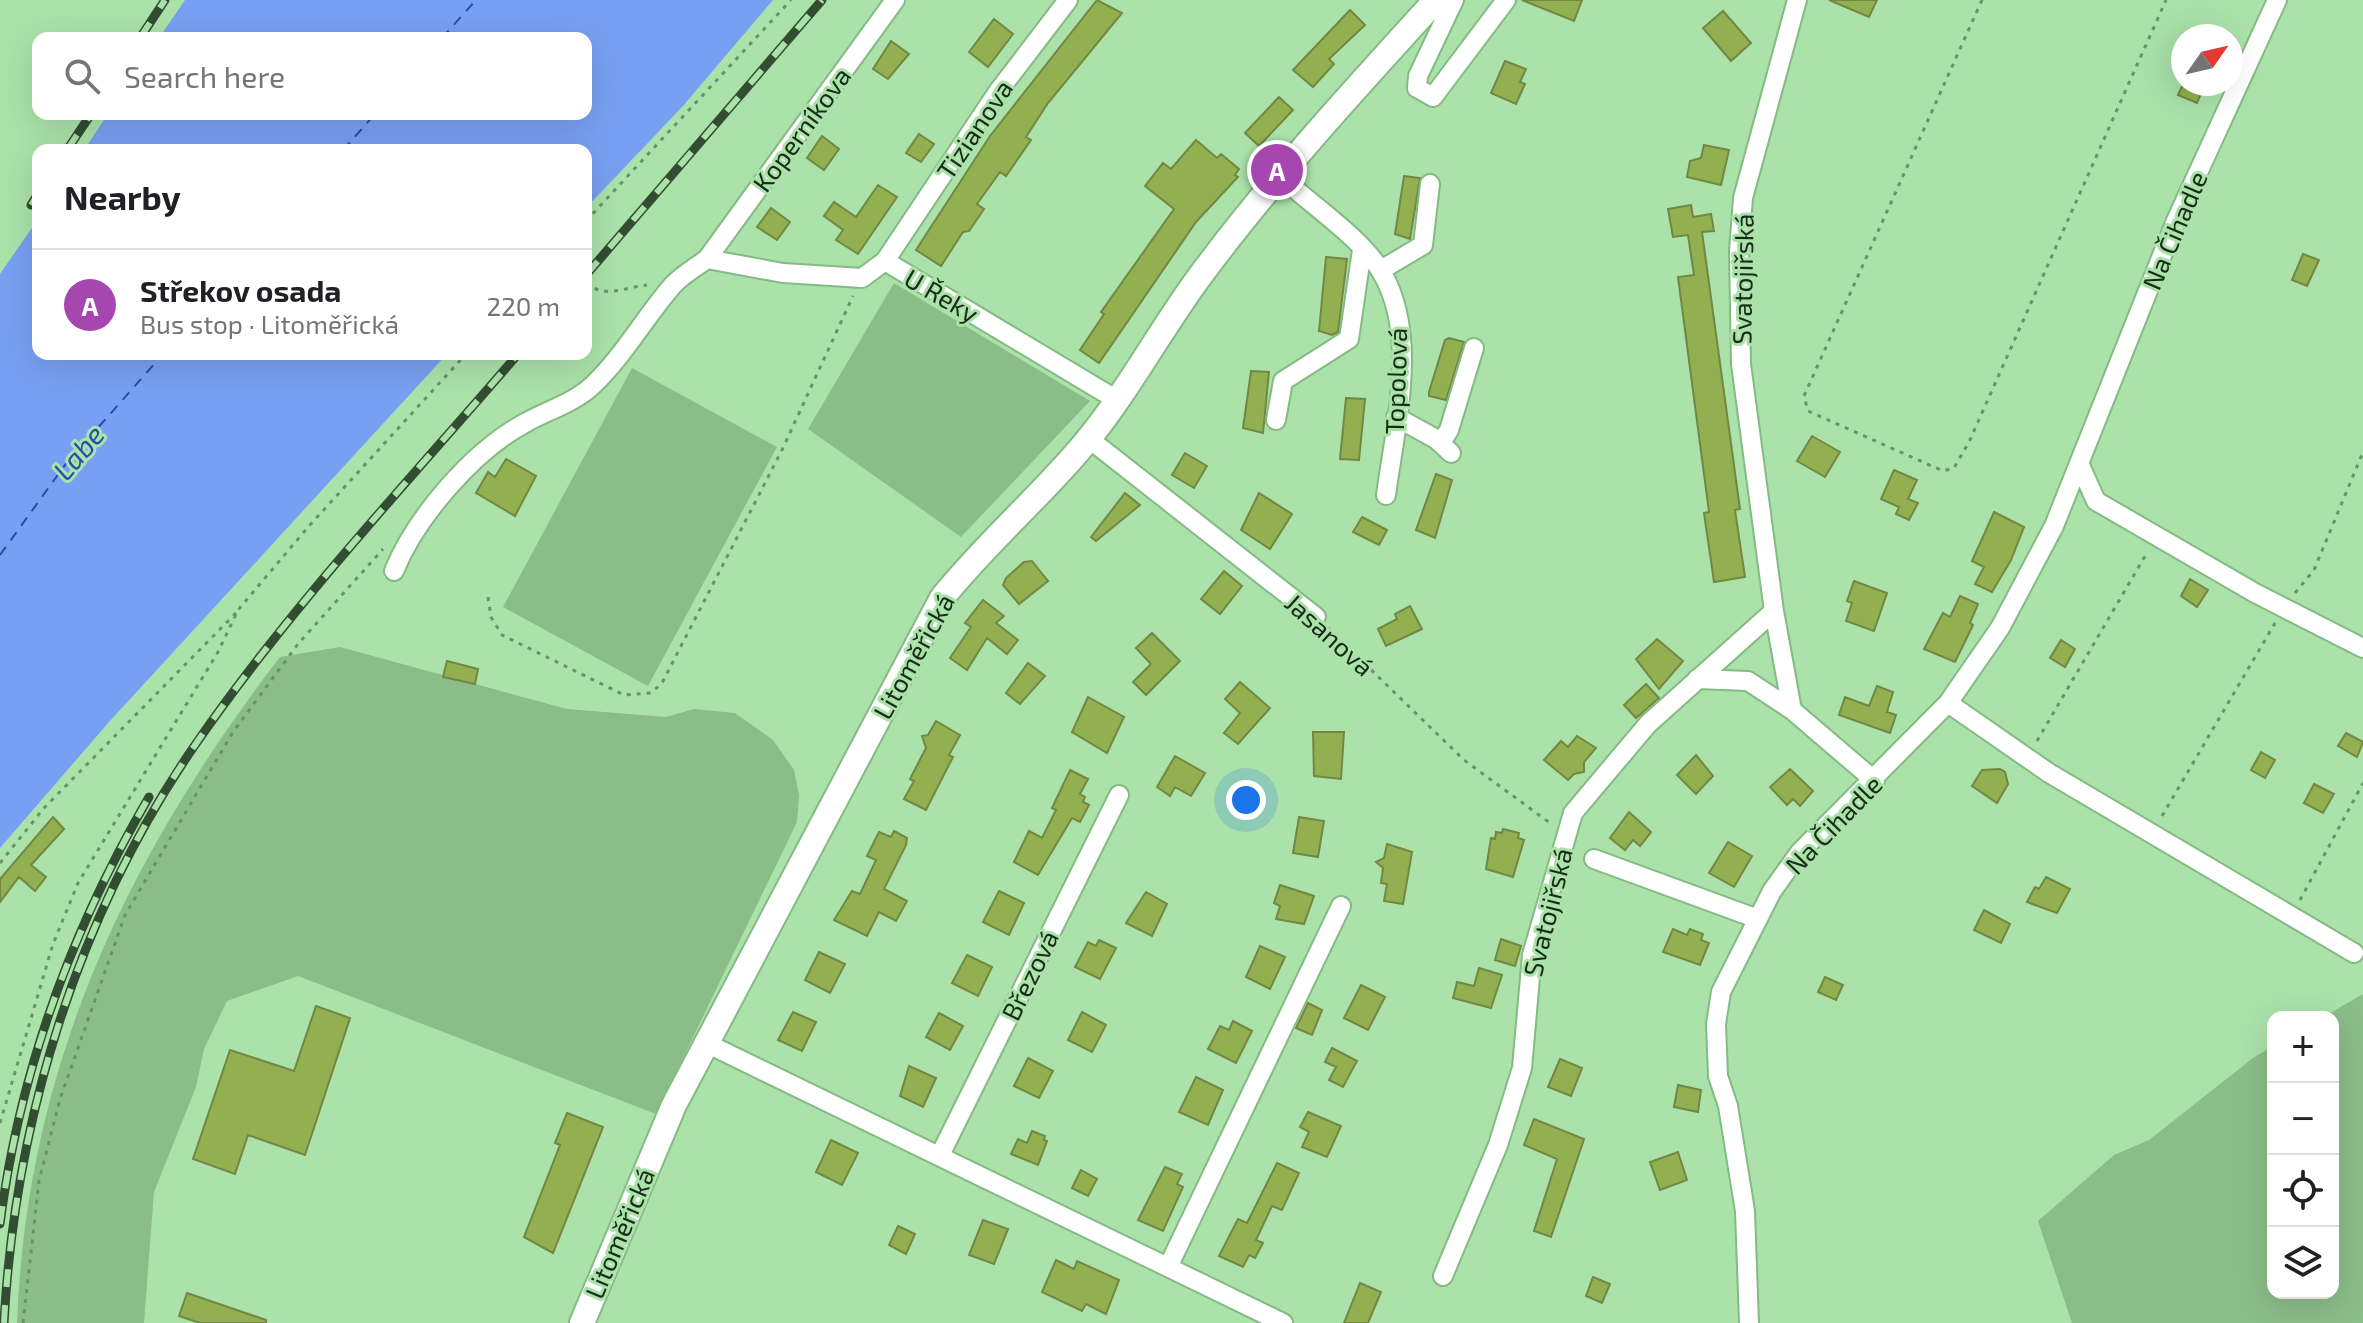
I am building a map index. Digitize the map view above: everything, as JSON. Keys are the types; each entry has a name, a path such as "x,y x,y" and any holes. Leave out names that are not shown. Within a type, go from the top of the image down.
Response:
{"main road":[{"name":"Litoměřická","path":"582,1323 644,1172 942,598 980,551 1088,438 1202,273 1280,176 1436,0"}],"street":[{"name":"Koperníkova","path":"394,571 403,549 467,466 495,441 573,401 592,387 628,347 675,282 707,259 895,0"},
{"name":"Tizianova","path":"885,261 997,93 1068,0"},
{"path":"1454,0 1418,76 1417,88 1424,95 1433,97 1446,84 1506,0"},
{"name":"Svatojiřská","path":"1792,710 1774,611 1741,364 1739,251 1743,198 1797,0"},
{"name":"Na Čihadle","path":"1749,1323 1745,1211 1733,1131 1718,1076 1716,1024 1721,992 1772,891 1800,852 1875,781 1948,703 2000,628 2054,526 2175,223 2277,0"},
{"name":"Topolová","path":"1280,176 1381,270 1396,303 1401,345 1386,495"},
{"path":"1381,270 1423,245 1430,184"},
{"name":"Topolová","path":"1276,420 1283,381 1349,339 1362,250"},
{"path":"707,259 783,273 862,278"},
{"name":"U Řeky","path":"862,278 885,261 1117,400"},
{"path":"1396,417 1446,448 1474,348"},
{"name":"Jasanová","path":"1088,438 1316,617"},
{"path":"2079,463 2096,501 2284,608 2363,648"},
{"name":"Svatojiřská","path":"1443,1276 1498,1145 1519,1081 1532,955 1573,813 1648,724 1774,611"},
{"path":"1697,679 1748,681 1792,710 1875,781"},
{"path":"1948,703 2027,757 2354,953"},
{"name":"Březová","path":"940,1155 1119,795"},
{"path":"1594,859 1758,919"},
{"path":"1169,1265 1341,906"},
{"path":"708,1044 1169,1265 1283,1323"}],"path":[{"path":"592,215 791,0"},
{"path":"1982,0 1804,396 1808,411 1943,471 1954,468 1969,442 2166,0"},
{"path":"488,597 491,617 502,635 624,695 651,693 662,683 782,450 862,278"},
{"path":"592,288 613,292 675,282"},
{"path":"0,863 44,808 238,610 309,526 461,360"},
{"path":"2152,833 2284,608 2314,570 2363,452"},
{"path":"2027,757 2156,537"},
{"path":"23,1323 39,1181 60,1099 125,915 233,732 298,644 390,541"},
{"path":"0,1123 53,944 78,883 218,652 238,610"},
{"name":"Jasanová","path":"1316,617 1464,760 1566,835"},
{"path":"2292,916 2363,783"}],"green space":[{"path":"894,283 1090,401 961,537 808,429"},
{"path":"632,368 777,447 648,686 503,607"},
{"path":"340,647 567,709 666,717 694,709 735,713 773,740 794,770 799,795 797,822 656,1114 298,976 227,1001 204,1049 196,1087 154,1192 144,1323 17,1323 25,1229 41,1139 64,1052 94,969 132,888 175,810 280,657"},
{"path":"2363,994 2363,1323 2072,1323 2038,1221 2114,1155 2149,1140 2267,1050 2267,1299 2339,1299 2339,1011 2333,1011"}],"water":[{"path":"185,0 773,0 683,106 592,202 592,144 88,144 104,120 592,120 592,32 163,32"},
{"name":"Labe","path":"32,228 32,360 441,360 109,722 0,848 0,274"}],"building":[{"path":"1097,0 1122,13 1048,103 1026,137 1031,140 1006,176 1000,172 977,204 984,209 969,231 963,232 941,266 916,250 990,136"},
{"path":"1522,0 1582,0 1574,21"},
{"path":"1829,0 1877,0 1869,17"},
{"path":"1350,10 1365,25 1329,59 1334,64 1313,87 1293,70"},
{"path":"1723,11 1751,43 1731,61 1703,28"},
{"path":"994,19 1013,34 988,67 969,52"},
{"path":"891,41 909,54 888,79 873,69"},
{"path":"1505,61 1526,69 1520,82 1525,84 1516,104 1491,93"},
{"path":"2180,96 2200,96 2197,103"},
{"path":"1279,97 1293,110 1259,146 1245,133"},
{"path":"919,134 934,144 921,162 906,153"},
{"path":"822,136 839,149 824,170 807,158"},
{"path":"1196,140 1217,158 1221,154 1239,169 1235,175 1238,177 1196,222 1099,363 1080,350 1104,314 1101,312 1174,209 1145,186 1163,163 1171,169"},
{"path":"1704,145 1729,150 1721,185 1687,177 1690,161 1701,158"},
{"path":"1404,176 1420,178 1410,239 1395,234"},
{"path":"878,185 897,197 858,254 836,240 843,230 824,216 834,202 856,217"},
{"path":"1691,205 1693,217 1711,214 1714,231 1702,232 1740,509 1735,510 1745,577 1714,582 1704,513 1709,512 1678,277 1694,275 1688,235 1673,237 1668,209"},
{"path":"771,208 790,222 777,240 757,227"},
{"path":"2303,254 2319,260 2307,286 2292,280"},
{"path":"1326,257 1347,259 1338,332 1332,335 1319,331"},
{"path":"1449,338 1464,342 1446,400 1429,396 1429,392 1445,340"},
{"path":"1251,371 1269,372 1263,433 1243,428"},
{"path":"1346,398 1365,399 1359,460 1340,459"},
{"path":"1812,436 1840,452 1825,477 1797,461"},
{"path":"1185,453 1207,466 1194,488 1172,475"},
{"path":"506,459 536,476 515,516 476,493 488,472 495,477"},
{"path":"1894,470 1917,480 1908,499 1918,503 1909,520 1896,514 1899,507 1881,499"},
{"path":"1436,474 1452,480 1435,538 1416,530"},
{"path":"1125,493 1140,505 1096,541 1091,537"},
{"path":"1259,493 1292,514 1270,549 1241,530"},
{"path":"1994,512 2024,527 2011,560 1992,592 1975,584 1984,567 1972,561"},
{"path":"1362,517 1387,530 1379,545 1353,532"},
{"path":"1032,561 1048,581 1019,604 1003,585 1006,578 1024,562"},
{"path":"1224,571 1242,586 1220,614 1201,599"},
{"path":"2190,579 2208,590 2197,607 2181,596"},
{"path":"1854,581 1887,593 1874,631 1846,621 1852,603 1847,601"},
{"path":"1960,596 1978,604 1970,623 1973,625 1955,662 1924,649 1943,613 1950,617"},
{"path":"983,600 1004,616 996,623 1018,640 1007,654 987,638 967,670 950,658 971,627 965,623"},
{"path":"1410,606 1422,629 1386,646 1378,629 1397,619 1395,614"},
{"path":"1152,633 1180,661 1146,695 1133,682 1151,664 1136,648"},
{"path":"1657,639 1683,661 1659,689 1636,659"},
{"path":"2061,640 2075,649 2065,667 2050,658"},
{"path":"447,661 478,669 475,684 443,677"},
{"path":"1028,663 1045,676 1020,704 1006,693"},
{"path":"1240,682 1270,708 1238,744 1224,733 1240,713 1225,699"},
{"path":"1646,684 1659,698 1636,718 1624,705"},
{"path":"1877,686 1893,692 1887,712 1896,715 1890,733 1839,715 1845,697 1869,706"},
{"path":"1088,697 1124,717 1107,753 1072,732"},
{"path":"936,721 960,735 949,755 953,757 926,810 904,799 914,781 910,779 926,748 922,736 928,735"},
{"path":"1313,732 1344,732 1341,779 1314,776"},
{"path":"2346,733 2363,742 2357,757 2338,746"},
{"path":"1577,736 1596,748 1584,762 1584,772 1574,774 1568,780 1544,760 1561,741 1568,747"},
{"path":"2261,752 2275,760 2265,778 2251,770"},
{"path":"1696,755 1713,776 1696,794 1677,775"},
{"path":"1175,756 1205,773 1191,796 1175,787 1170,796 1157,787"},
{"path":"1790,769 1813,791 1800,806 1793,799 1787,805 1770,787"},
{"path":"2000,769 2005,772 2008,784 1997,803 1972,786 1982,770"},
{"path":"1070,770 1088,779 1080,794 1085,797 1083,802 1089,805 1080,822 1072,818 1038,875 1014,862 1029,831 1042,838"},
{"path":"2314,784 2334,794 2323,813 2304,803"},
{"path":"1629,812 1651,832 1640,846 1633,840 1625,850 1610,838"},
{"path":"53,817 64,829 31,865 46,877 35,891 19,877 0,902 0,879"},
{"path":"1299,817 1324,821 1318,857 1293,853"},
{"path":"1503,829 1519,833 1518,838 1524,840 1513,877 1486,869 1491,838 1495,839 1496,832 1502,833"},
{"path":"894,831 907,838 906,845 884,889 907,901 896,921 879,912 867,936 834,920 852,891 860,894 876,860 867,856 879,832 891,837"},
{"path":"1728,842 1752,856 1734,887 1709,873"},
{"path":"1387,844 1412,852 1403,904 1384,901 1387,884 1381,883 1383,868 1376,862 1384,858"},
{"path":"2046,877 2070,889 2057,913 2027,902 2035,887 2039,889"},
{"path":"1280,885 1314,896 1304,924 1276,919 1280,906 1274,903"},
{"path":"999,891 1024,903 1009,935 983,922"},
{"path":"1146,892 1167,904 1152,936 1126,923"},
{"path":"1984,910 2010,924 2001,943 1974,930"},
{"path":"1673,929 1687,935 1690,929 1703,934 1701,940 1709,943 1700,965 1663,952"},
{"path":"1501,939 1521,946 1515,966 1495,960"},
{"path":"1099,940 1116,948 1100,979 1075,967 1088,942 1096,946"},
{"path":"1260,946 1285,957 1270,989 1246,977"},
{"path":"819,952 845,964 830,993 805,980"},
{"path":"967,955 992,967 978,996 952,983"},
{"path":"1479,968 1502,975 1491,1008 1453,998 1457,982 1474,986"},
{"path":"1825,977 1843,985 1836,1000 1818,992"},
{"path":"1361,985 1385,997 1368,1030 1344,1018"},
{"path":"1308,1003 1322,1010 1312,1035 1296,1028"},
{"path":"316,1006 350,1018 305,1155 248,1135 235,1174 193,1159 230,1050 294,1071"},
{"path":"793,1012 816,1022 802,1051 778,1040"},
{"path":"1082,1012 1106,1025 1092,1052 1068,1040"},
{"path":"939,1013 963,1026 950,1050 926,1037"},
{"path":"1233,1021 1252,1031 1236,1063 1208,1049 1220,1026 1229,1030"},
{"path":"1332,1048 1357,1061 1343,1087 1329,1080 1336,1067 1325,1062"},
{"path":"1028,1058 1053,1071 1039,1098 1014,1086"},
{"path":"1560,1059 1582,1068 1571,1096 1548,1087"},
{"path":"909,1066 936,1078 923,1107 900,1096"},
{"path":"1196,1077 1223,1090 1208,1125 1179,1112"},
{"path":"1678,1085 1701,1090 1698,1112 1674,1107"},
{"path":"1308,1112 1341,1126 1327,1157 1302,1147 1309,1132 1300,1127"},
{"path":"567,1113 603,1127 553,1253 524,1237 560,1145 555,1143"},
{"path":"1534,1119 1584,1139 1551,1237 1534,1231 1557,1159 1524,1145"},
{"path":"1032,1131 1045,1136 1044,1140 1047,1141 1038,1165 1011,1154 1018,1139 1027,1143"},
{"path":"831,1140 858,1153 842,1185 816,1172"},
{"path":"1678,1152 1687,1180 1660,1190 1650,1162"},
{"path":"1277,1163 1299,1173 1282,1210 1272,1206 1256,1240 1263,1243 1255,1258 1249,1255 1243,1267 1219,1256 1238,1219 1247,1223"},
{"path":"1165,1167 1182,1174 1177,1184 1183,1187 1163,1231 1138,1220"},
{"path":"1081,1170 1097,1179 1088,1196 1072,1188"},
{"path":"983,1220 1008,1229 994,1264 969,1255"},
{"path":"898,1226 915,1234 906,1254 889,1245"},
{"path":"1056,1260 1074,1269 1077,1261 1119,1280 1106,1314 1086,1304 1082,1311 1042,1292"},
{"path":"1593,1277 1610,1284 1602,1303 1586,1296"},
{"path":"1360,1283 1381,1292 1368,1323 1344,1323"},
{"path":"187,1293 266,1320 266,1323 200,1323 179,1316"}],"ferry route":[{"path":"447,32 476,0"},
{"path":"348,144 370,120"},
{"path":"0,555 65,465 158,360"}],"railway":[{"path":"144,32 165,0"},
{"path":"592,268 822,0"},
{"path":"71,144 87,120"},
{"path":"4,1323 22,1170 38,1095 86,949 117,878 154,810 195,745 270,643 513,360"},
{"path":"0,1224 20,1112 53,1003 96,898 149,797"}],"place":[{"name":"Střekov osada","path":"1277,170"}]}
